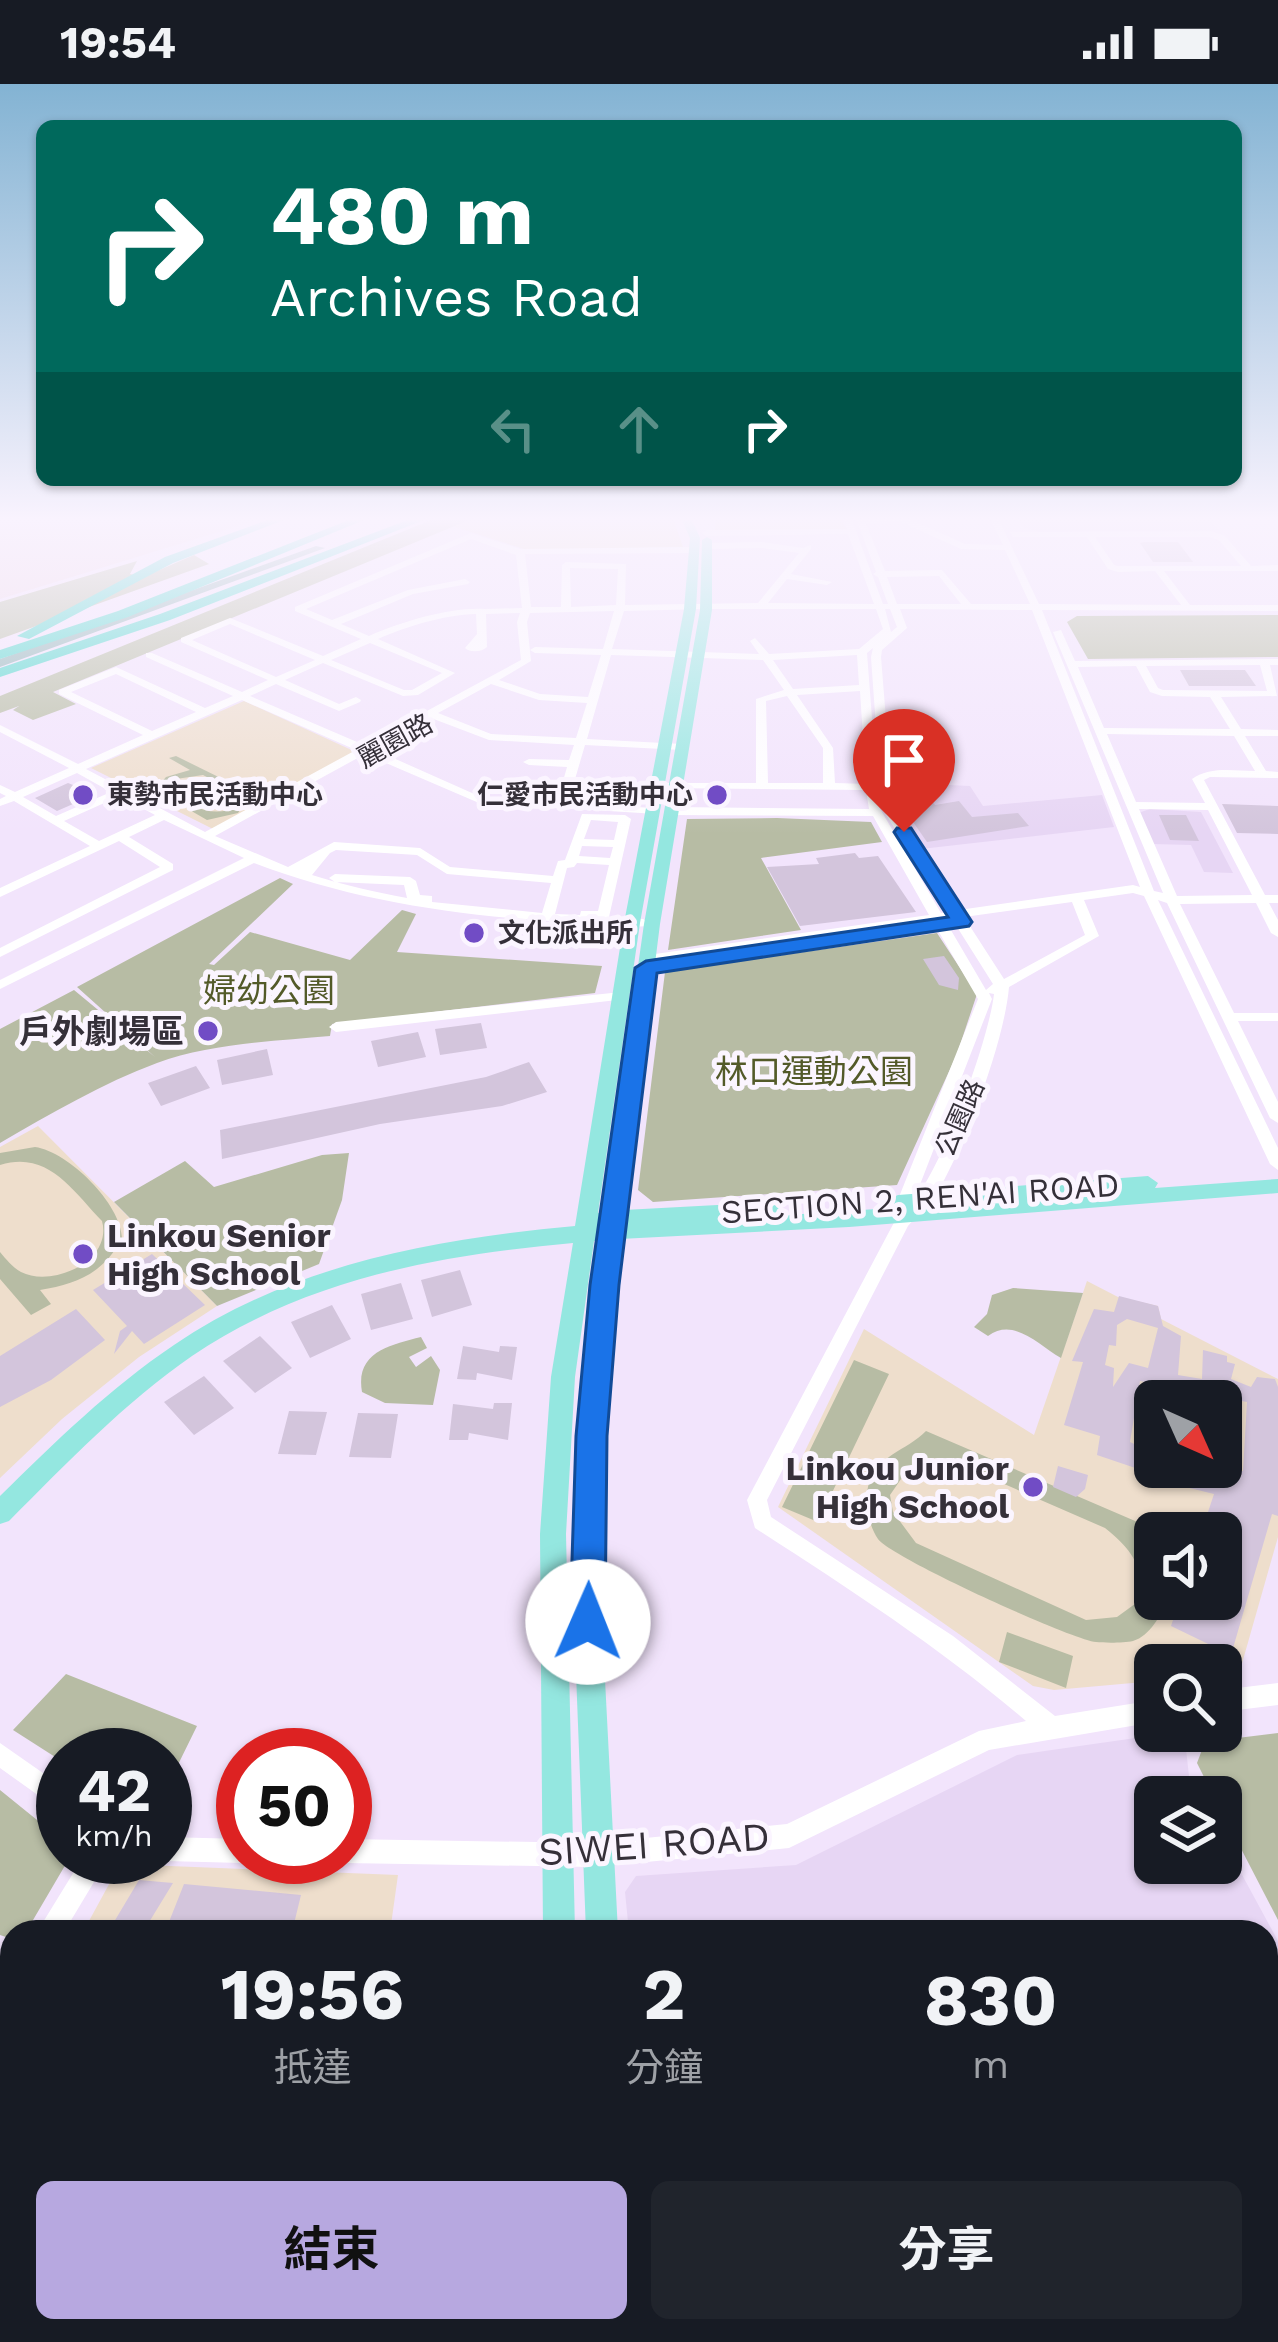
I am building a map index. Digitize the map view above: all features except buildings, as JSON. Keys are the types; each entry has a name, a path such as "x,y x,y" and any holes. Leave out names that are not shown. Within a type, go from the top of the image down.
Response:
{"highway":[{"path":"0,649 49,623"},
{"path":"0,649 72,623"},
{"path":"0,673 146,623"}],"main road":[{"path":"601,1920 588,1622 592,1229 621,996 676,786 690,623"},
{"path":"559,1920 553,1534 563,1378 647,963 642,923 652,812 665,745 701,623"},
{"name":"SECTION 2, REN'AI ROAD","path":"912,1206 1278,1168"},
{"name":"SECTION 2, REN'AI ROAD","path":"0,1513 122,1395 176,1354 249,1312 313,1284 391,1259 592,1229 1278,1186"}],"street":[{"path":"224,623 184,640 339,708 356,700"},
{"path":"236,623 408,694 450,673 331,624"},
{"path":"0,803 414,623"},
{"path":"482,623 482,634"},
{"name":"麗園路","path":"496,682 526,661 522,623"},
{"path":"528,623 535,650 767,657 825,651 867,656 894,630 892,623"},
{"path":"561,807 615,623"},
{"path":"1048,623 1149,894 1278,1168"},
{"path":"1050,623 1172,900 1278,1118"},
{"path":"755,640 828,748 829,787"},
{"name":"麗園路","path":"212,837 531,665 535,650"},
{"path":"149,656 488,803 652,812"},
{"path":"867,656 863,688 873,717"},
{"path":"867,656 879,809 939,921 984,992 1002,987 1092,936 1078,901"},
{"path":"1139,663 1154,690 1273,694 1264,662"},
{"path":"1071,664 1278,662"},
{"path":"153,736 64,692 116,670 207,712"},
{"path":"496,682 539,697 594,700"},
{"path":"762,785 761,699 790,692 863,688"},
{"path":"1214,694 1263,775"},
{"path":"435,715 488,737 682,747"},
{"path":"0,728 254,858 304,877 412,905 642,923"},
{"path":"1100,731 1278,733"},
{"path":"529,763 574,764"},
{"path":"1278,775 1199,776 1278,933"},
{"path":"657,785 877,787"},
{"path":"0,788 97,845"},
{"path":"56,820 122,791"},
{"path":"1132,806 1212,807"},
{"path":"671,811 879,809"},
{"path":"879,809 959,918 1002,987"},
{"path":"0,892 165,814"},
{"path":"586,816 625,819 604,915 548,915 562,863 570,864 586,816"},
{"path":"0,952 170,867 119,836"},
{"path":"577,842 619,844"},
{"path":"288,872 334,846 420,851 447,870 559,880"},
{"path":"304,877 326,850"},
{"path":"0,985 254,858"},
{"path":"572,859 616,862"},
{"path":"0,872 17,884"},
{"path":"304,877 410,881 414,899 435,899"},
{"path":"647,963 1078,901 1149,894 1172,900 1278,899"},
{"name":"公園路","path":"1002,987 984,1064 757,1501 757,1512 762,1522 867,1588 1005,1687 1048,1725"},
{"name":"公園路","path":"932,1160 984,992"},
{"path":"336,1027 621,996"},
{"path":"1229,1017 1278,1017"},
{"path":"963,1060 984,1064"},
{"path":"1242,1698 1278,1694"},
{"name":"SIWEI ROAD","path":"372,1851 596,1855 789,1836 987,1739 1134,1714"},
{"path":"0,1754 36,1781"},
{"path":"58,1920 80,1884"}],"shaded area":[{"path":"244,701 356,752 213,829 91,768"},
{"path":"888,782 970,786 983,806 1102,795 1114,827 921,849 891,807"},
{"path":"1150,809 1201,812 1233,873 1204,872 1191,845 1152,844 1138,813"},
{"name":"Linkou Senior High School","path":"38,1126 217,1306 139,1357 62,1419 0,1478 0,1147"},
{"name":"Linkou Junior High School","path":"1087,1281 1118,1297 1158,1306 1161,1319 1278,1379 1278,1537 1242,1663 1242,1644 1134,1644 1134,1683 1054,1690 1033,1686 778,1507 864,1329 1034,1435"},
{"path":"1134,1738 1134,1752 1186,1752 1189,1776 1134,1776 1134,1884 1242,1884 1242,1875 1267,1920 628,1920 625,1892 636,1876 796,1865 1017,1755"},
{"path":"192,1867 216,1868 216,1884 372,1884 372,1874 398,1875 392,1920 90,1920 109,1884 192,1884"}],"green space":[{"path":"0,623 44,623 0,639"},
{"path":"178,623 219,623 53,692 76,704 33,720 13,710 19,706 0,713 0,696"},
{"path":"1068,623 1278,623 1278,657 1088,659"},
{"path":"176,756 259,797 248,798 238,813 207,820 155,790 166,777 190,770 169,758","holes":["203,775 242,795 239,806 219,812 166,792 169,780"]},
{"path":"687,819 871,822 882,842 761,858 801,930 668,950"},
{"name":"婦幼公園","path":"280,878 293,884 209,964 214,965 250,932 350,960 402,910 416,914 397,952 602,966 595,993 332,1024 330,1036 198,1051 97,1089 0,1143 0,1029 74,990 155,1057 77,987"},
{"name":"林口運動公園","path":"937,933 977,994 957,1054 897,1185 653,1202 638,1190 665,972"},
{"path":"35,1147 63,1159 91,1182 113,1210 122,1238 107,1260 88,1275 40,1290 51,1304 31,1315 0,1279 0,1252 21,1272 48,1276 77,1268 98,1248 103,1235 102,1221 58,1176 32,1163 0,1165 0,1153"},
{"path":"349,1153 342,1200 319,1264 217,1306 114,1202 185,1161 214,1187 322,1155"},
{"path":"1013,1288 1083,1293 1061,1358 1016,1331 988,1336 974,1327 987,1314 992,1295"},
{"path":"421,1337 427,1348 409,1357 416,1367 431,1356 440,1370 433,1405 385,1403 362,1392 361,1378 369,1359 387,1347"},
{"path":"854,1360 889,1374 818,1522 782,1507"},
{"path":"926,1431 1134,1521 1134,1559 1105,1528 956,1463 933,1458 910,1466 890,1495 893,1512 916,1543 1086,1620 1117,1617 1134,1605 1134,1620 1157,1620 1129,1642 1080,1637 1019,1613 890,1549 878,1539 867,1507 872,1476 884,1460"},
{"path":"1007,1632 1073,1656 1066,1688 999,1662"},
{"path":"66,1674 197,1726 192,1736 192,1728 36,1728 36,1745 13,1730"},
{"path":"1278,1733 1278,1920 1242,1851 1242,1776 1204,1776 1197,1763 1201,1752 1242,1752 1242,1737"},
{"path":"0,1790 36,1819 36,1884 54,1884 33,1920 0,1920"}],"waterway":[{"path":"0,663 110,623"}],"place":[{"name":"東勢市民活動中心","path":"83,795"},
{"name":"仁愛市民活動中心","path":"717,795"},
{"name":"文化派出所","path":"474,933"},
{"name":"戶外劇場區","path":"208,1031"},
{"name":"Linkou Senior High School","path":"83,1254"},
{"name":"Linkou Junior High School","path":"1033,1487"}],"route":[{"path":"588,1622 592,1436 604,1285 646,968 961,922 904,832"}]}
